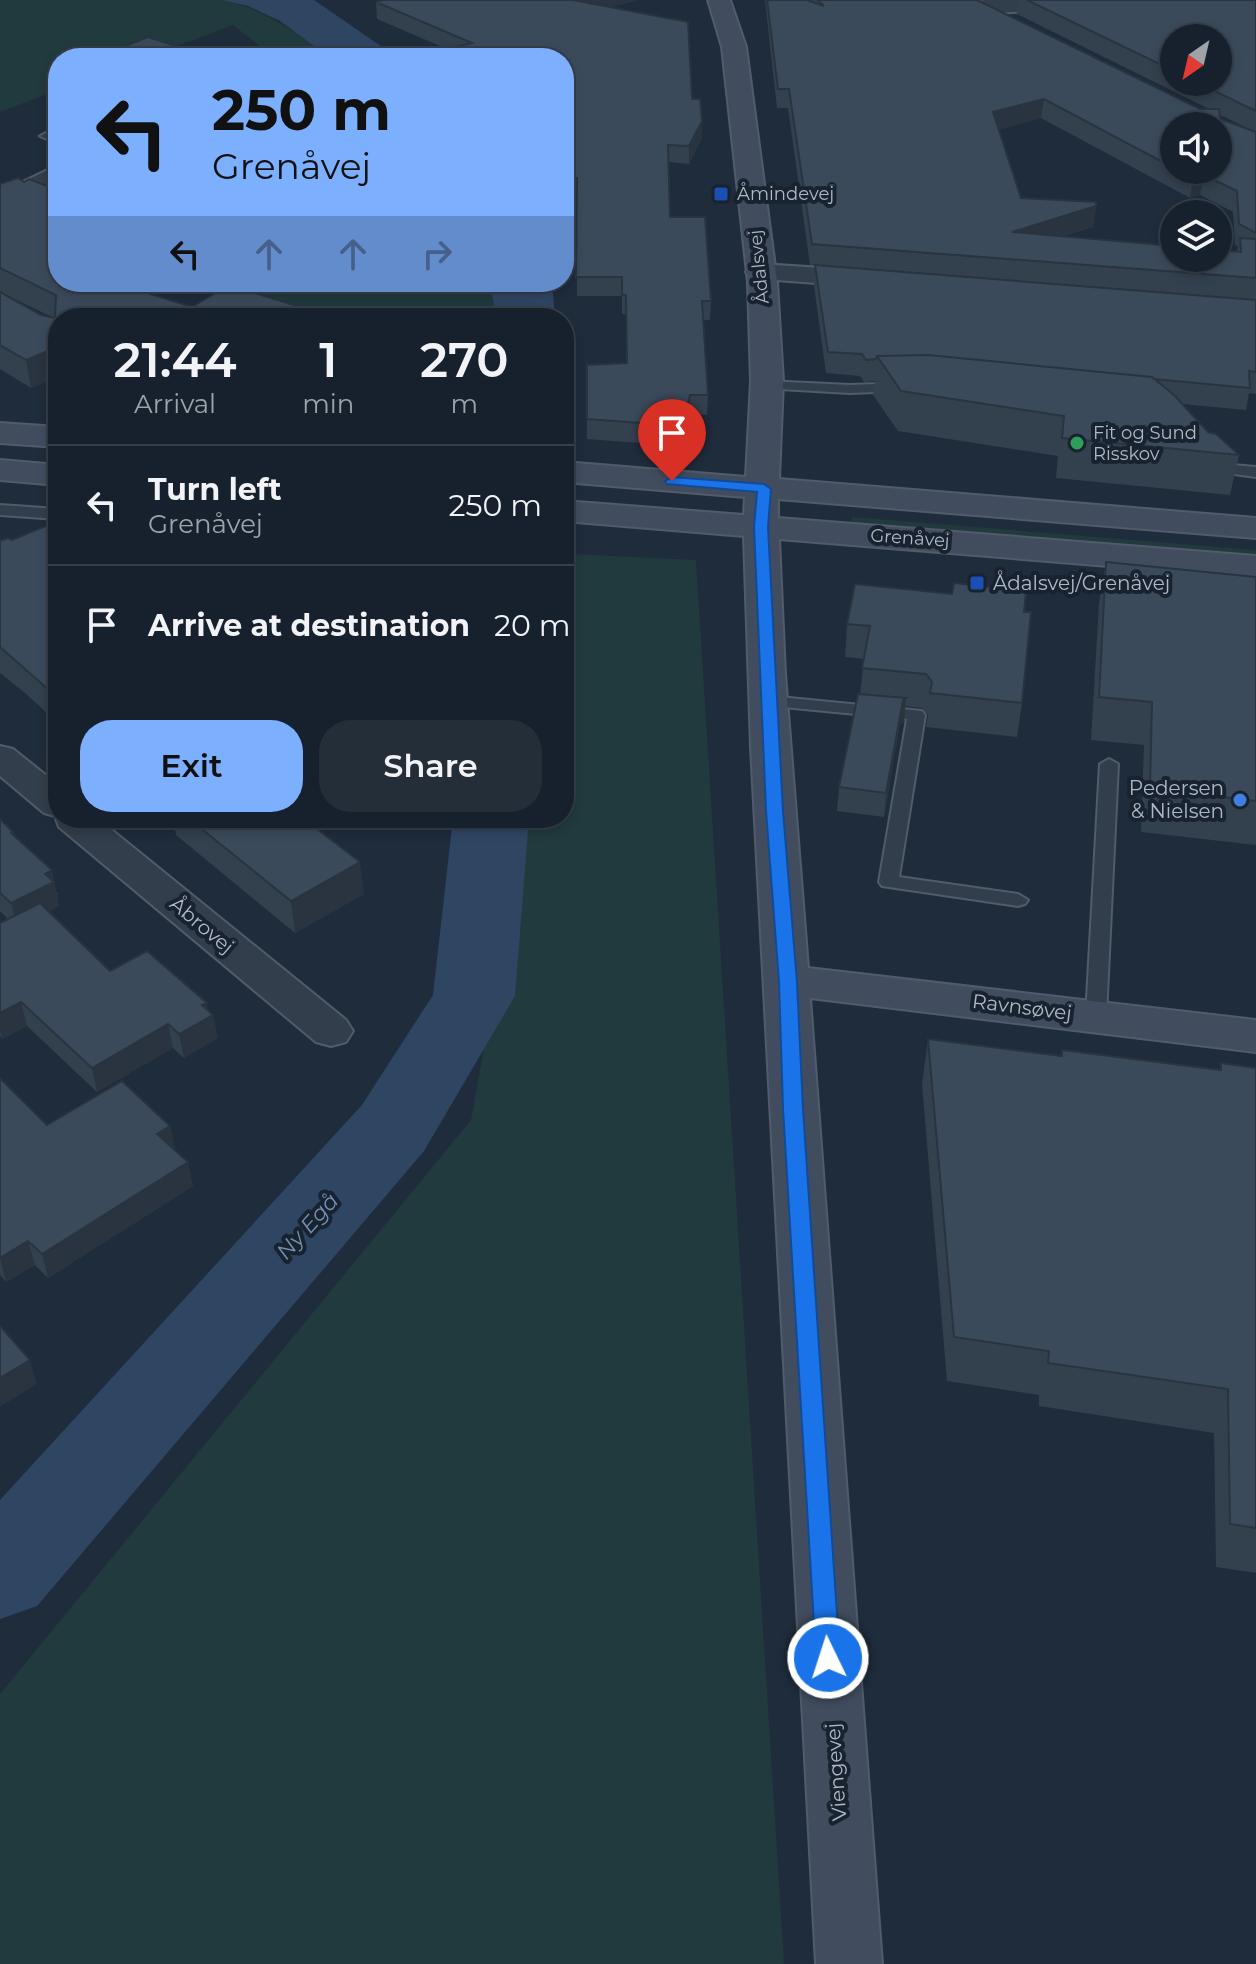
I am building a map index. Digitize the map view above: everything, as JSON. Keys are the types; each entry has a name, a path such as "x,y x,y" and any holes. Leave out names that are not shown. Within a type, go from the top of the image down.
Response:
{"street":[{"name":"Ådalsvej","path":"719,0 734,47 760,272 766,385 761,527"},
{"path":"970,4 1108,0"},
{"path":"970,4 1020,28"},
{"path":"0,202 48,179"},
{"path":"760,272 900,281"},
{"path":"0,433 48,436"},
{"path":"0,470 48,474"},
{"name":"Grenåvej","path":"574,473 1256,528"},
{"name":"Grenåvej","path":"574,512 1256,567"},
{"name":"Viengevej","path":"761,527 793,1109 849,1964"},
{"path":"0,757 48,797"},
{"name":"Åbrovej","path":"85,828 331,1031"},
{"name":"Ravnsøvej","path":"788,982 1256,1036"}],"lane":[{"path":"766,385 850,389 924,387"},
{"path":"1198,456 1207,467 1256,472"},
{"path":"0,510 48,513"},
{"path":"769,701 916,715 889,882 1018,900"},
{"path":"1096,1016 1109,764"}],"green space":[{"path":"0,0 222,0 266,15 316,48 262,48 233,25 172,48 48,48 48,94 0,112"},
{"path":"239,292 492,292 494,308 272,308 232,296"},
{"path":"852,517 1256,550 1256,556 852,522"},
{"path":"574,554 696,560 784,1964 0,1964 0,1694 471,1120 523,828 574,828"}],"water":[{"path":"222,0 314,0 384,48 316,48 280,21 248,6"},
{"path":"492,292 553,292 554,308 494,308"}],"building":[{"path":"573,0 688,22 692,99 700,99 702,121 689,146 668,145 670,217 705,217 711,301 702,301 708,395 690,395 682,426 587,419 587,365 627,363 626,295 622,295 622,277 576,277 574,48 451,48 472,43 376,2"},
{"path":"767,0 807,0 824,6 818,0 977,0 1160,89 1160,96 1173,96 1200,109 1219,109 1219,112 1160,112 1160,161 1044,99 993,112 1021,198 1096,202 1096,206 1012,232 1160,245 1160,271 812,244 789,89 778,89"},
{"path":"1027,0 1256,0 1256,111 1225,96 1232,96 1232,24 1160,24 1160,64"},
{"path":"148,37 182,48 121,48"},
{"path":"1232,123 1256,132 1256,233 1239,224 1237,191 1223,184 1232,184"},
{"path":"18,178 48,186 48,291 0,268 0,184"},
{"path":"1240,238 1256,239 1256,278 1178,272 1232,272 1232,251 1241,252"},
{"path":"815,265 1256,300 1256,372 1249,371 1250,388 928,355 877,356 876,359 866,360 862,354 828,352"},
{"path":"0,292 48,316 48,351 26,360 0,345"},
{"path":"50,292 144,292 192,307 217,292 252,292 304,308 55,308 56,295"},
{"path":"928,355 1152,377 1174,395 1208,432 1216,434 1239,455 1062,438 1064,416 901,391 877,356"},
{"path":"48,525 48,689 0,647 0,541 12,540"},
{"path":"1106,562 1256,577 1256,801 1150,788 1152,702 1099,697"},
{"path":"954,583 1026,591 1024,612 1031,612 1022,703 930,693 932,682 926,674 862,668 870,626 847,624 855,584 952,594"},
{"path":"858,694 906,698 903,700 886,793 839,787"},
{"path":"0,819 52,870 45,874 54,882 11,903 0,893"},
{"path":"200,828 316,828 360,862 291,901"},
{"path":"40,903 110,971 147,951 207,1003 202,1005 213,1015 179,1034 168,1024 92,1068 21,1002 0,1013 0,923"},
{"path":"928,1039 1062,1056 1062,1050 1221,1070 1221,1063 1256,1068 1256,1528 1230,1524 1228,1389 1048,1363 1049,1351 954,1337"},
{"path":"0,1078 47,1125 122,1081 170,1126 157,1134 188,1162 42,1254 28,1241 0,1258"},
{"path":"0,1326 30,1360 0,1378"}],"waterway":[{"name":"Ny Egå","path":"0,1573 393,1128 474,996 490,828"}],"place":[{"name":"Åmindevej","path":"721,194"},
{"name":"Fit og Sund Risskov","path":"1077,443"},
{"name":"Ådalsvej/Grenåvej","path":"977,583"},
{"name":"Pedersen & Nielsen","path":"1240,800"}],"route":[{"path":"672,481 764,489 761,527 774,811 788,982 793,1109 828,1658"}]}
